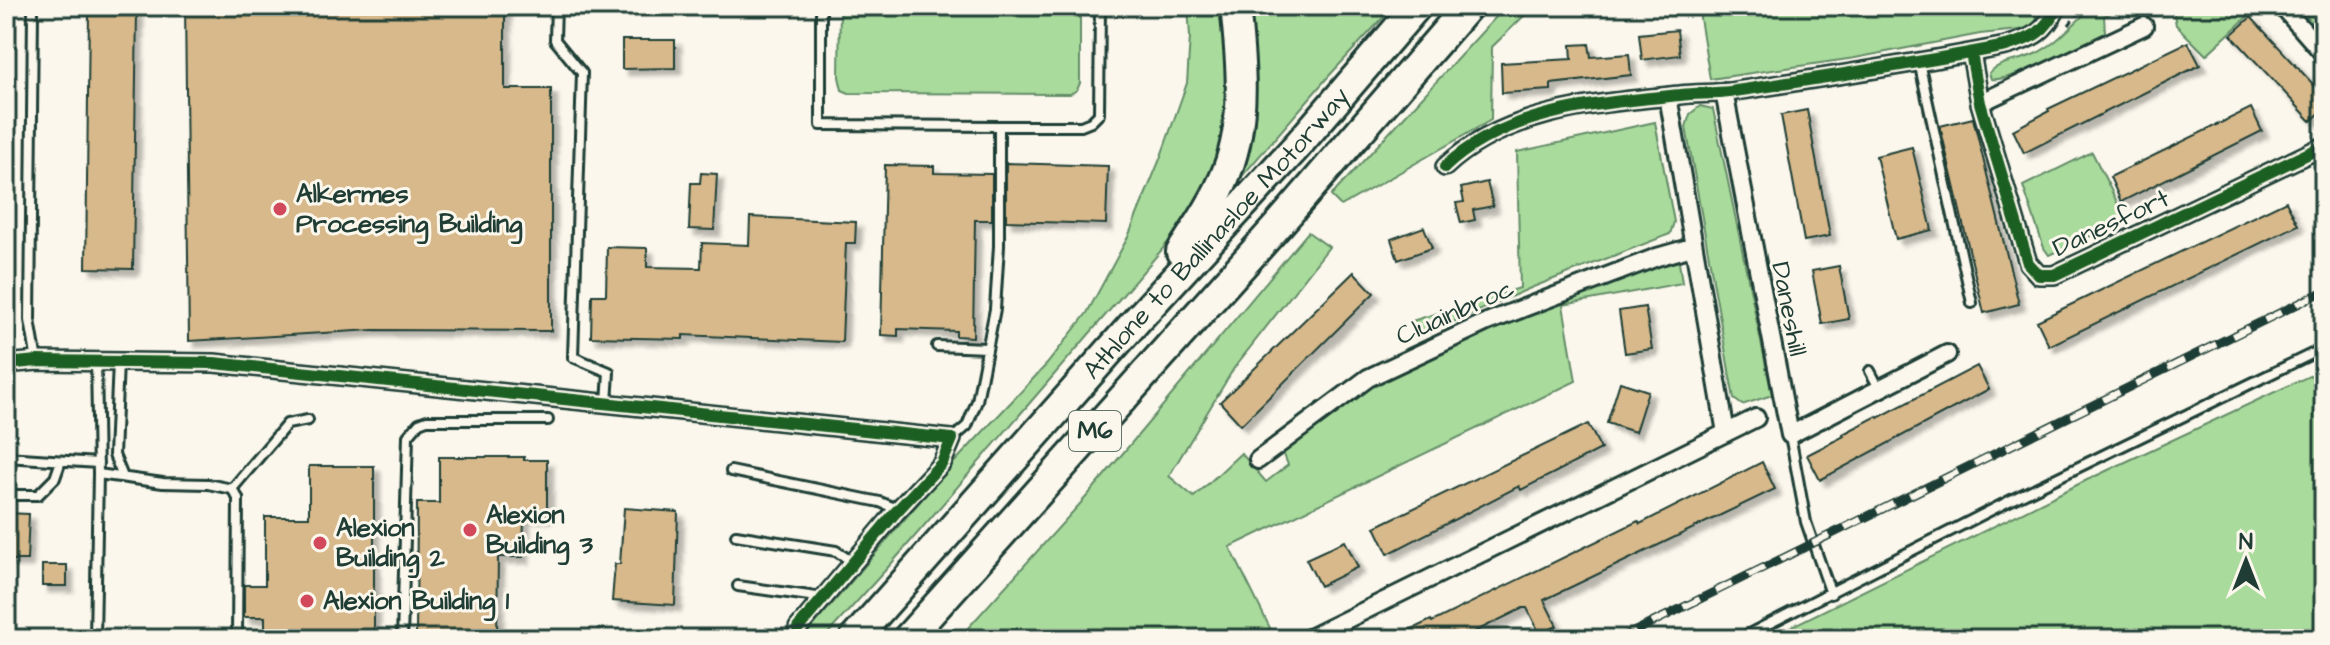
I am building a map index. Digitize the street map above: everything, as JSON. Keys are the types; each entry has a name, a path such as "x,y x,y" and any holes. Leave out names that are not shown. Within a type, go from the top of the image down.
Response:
{"highway":[{"path":"1137,320 1213,203 1234,148 1241,97 1235,6"},
{"name":"Athlone to Ballinasloe Motorway","path":"854,639 1137,320 1297,146 1417,6"},
{"name":"Athlone to Ballinasloe Motorway","path":"907,639 1271,233 1468,6"}],"street":[{"path":"1445,167 1480,141 1516,125 1557,113 1602,104 1724,92 1971,53 2032,37 2046,28 2058,6"},
{"path":"2287,12 2324,54"},
{"path":"1980,103 2144,26"},
{"name":"Danesfort","path":"1971,53 1980,103 2028,263 2039,275 2054,275 2324,146"},
{"name":"Daneshill","path":"1724,92 1790,435"},
{"path":"1668,96 1726,433"},
{"name":"Cluainbroc","path":"1258,460 1368,378 1487,322 1657,257 1692,247"},
{"path":"1790,435 1947,354"},
{"path":"6,364 37,361 214,363 952,439 942,463 898,509 798,628"},
{"path":"1307,639 1756,418"}],"lane":[{"path":"556,6 555,40 582,73 573,357 609,372 607,404"},
{"path":"821,6 821,125 999,126 1081,126 1099,114 1100,6"},
{"path":"33,12 30,320 37,361"},
{"path":"1919,61 1972,303"},
{"path":"952,439 967,426 977,401 995,309 999,246 999,126"},
{"path":"937,346 987,348"},
{"path":"1739,639 2015,498 2324,348"},
{"path":"95,639 98,474 96,362"},
{"path":"118,362 114,455 123,477"},
{"path":"1870,371 1879,389"},
{"path":"232,489 287,424 308,420"},
{"path":"402,639 408,436 419,423 427,420 548,420"},
{"path":"1790,435 1806,522 1831,594"},
{"path":"6,457 98,463"},
{"path":"6,495 38,495 55,478 61,461"},
{"path":"731,471 880,502 898,509"},
{"path":"98,474 232,489 238,498 237,639"},
{"path":"736,535 836,551 854,563"},
{"path":"738,586 824,598"}],"green space":[{"path":"840,6 1080,6 1080,83 1077,90 1070,94 849,93 842,90 839,77"},
{"path":"1188,6 1225,6 1228,72 1226,115 1218,158 1209,184 1190,217 823,639 802,639 946,471 1047,364 1087,313 1128,237 1187,83 1190,37"},
{"path":"1241,6 1394,6 1237,182"},
{"path":"1506,6 1534,6 1492,47 1491,120 1341,206 1331,196"},
{"path":"1698,6 2037,6 2037,13 2036,22 2028,29 1980,34 1855,58 1710,79"},
{"path":"2094,6 2153,6 2142,9 2124,7 2104,16 2105,32 2101,36 2028,70 1991,79 1989,73 1994,69 2044,49"},
{"path":"2168,6 2259,6 2206,55 2176,25 2174,14"},
{"path":"2309,6 2324,6 2324,38 2307,17"},
{"path":"1700,106 1713,109 1772,395 1742,405 1734,399 1686,127 1690,114"},
{"path":"1655,122 1674,222 1670,234 1533,287 1416,338 1412,321 1520,288 1517,152"},
{"path":"2092,152 2126,220 2049,255 2023,186"},
{"path":"1308,232 1329,247 1234,368 1169,476 1194,497 1241,453 1266,482 1288,465 1283,452 1368,386 1463,339 1673,259 1679,262 1682,283 1563,305 1576,381 1230,547 1273,634 1269,639 958,639 1088,495"},
{"path":"2324,369 2324,639 1766,639 2087,480"}],"building":[{"name":"Alkermes Processing Building","path":"185,6 505,6 505,89 551,89 551,331 373,330 189,341"},
{"path":"89,11 137,11 133,269 86,268"},
{"path":"2251,17 2324,96 2324,109 2311,121 2231,35"},
{"path":"1677,30 1680,55 1642,60 1639,34"},
{"path":"622,40 675,40 675,68 622,69"},
{"path":"2188,42 2200,65 2024,153 2013,130 2048,109"},
{"path":"1589,44 1591,57 1629,54 1631,75 1551,84 1551,90 1502,93 1501,63 1572,59 1571,45"},
{"path":"2251,108 2262,131 2121,202 2110,177"},
{"path":"1807,110 1830,236 1804,241 1781,115"},
{"path":"1973,118 2019,304 1984,313 1940,126"},
{"path":"1912,147 1932,230 1896,239 1876,156"},
{"path":"1006,163 1108,166 1106,224 1006,221"},
{"path":"885,165 934,166 934,173 992,174 992,220 975,220 973,337 956,336 956,331 898,329 898,336 881,335"},
{"path":"701,173 717,174 714,230 689,229 691,183 700,183"},
{"path":"1487,182 1493,206 1473,210 1475,220 1461,223 1456,203 1464,202 1461,188"},
{"path":"2286,201 2298,225 2049,346 2037,321"},
{"path":"750,217 856,222 855,243 846,243 842,342 683,335 683,339 591,337 592,295 606,295 607,247 647,248 647,267 701,268 702,243 749,245"},
{"path":"1424,227 1432,248 1398,260 1391,239"},
{"path":"1839,266 1849,319 1822,324 1812,271"},
{"path":"1354,272 1374,293 1241,425 1220,402"},
{"path":"1645,307 1652,349 1625,353 1619,311"},
{"path":"1977,366 1989,389 1820,480 1807,455"},
{"path":"1620,382 1648,391 1635,432 1607,423"},
{"path":"1588,424 1601,449 1521,490 1519,486 1388,554 1375,527"},
{"path":"439,457 547,460 547,516 524,516 523,557 498,557 497,639 416,639 417,503 439,503"},
{"path":"1762,462 1775,489 1544,600 1557,626 1540,634 1527,608 1523,608 1460,639 1391,639 1638,521 1640,524"},
{"path":"309,466 374,466 374,639 265,639 265,617 244,617 244,585 265,585 265,517 309,517"},
{"path":"624,508 678,512 675,605 612,601 615,564 620,564"},
{"path":"6,513 29,514 27,560 6,560"},
{"path":"1345,541 1358,567 1320,586 1306,559"},
{"path":"42,565 67,565 67,586 42,586"}],"railway":[{"path":"1619,639 2324,291"}],"cycle path":[{"path":"1445,167 1496,132 1556,112 1619,101 1729,92 2006,46 2038,33 2058,6"},
{"path":"1971,53 1980,103 2028,263 2039,275 2054,275 2324,146"},
{"path":"6,364 37,361 214,363 952,439 942,463 895,513 798,628"}],"place":[{"name":"Alkermes Processing Building","path":"280,209"},
{"name":"Alexion Building 3","path":"470,530"},
{"name":"Alexion Building 2","path":"320,543"},
{"name":"Alexion Building 1","path":"307,601"}]}
